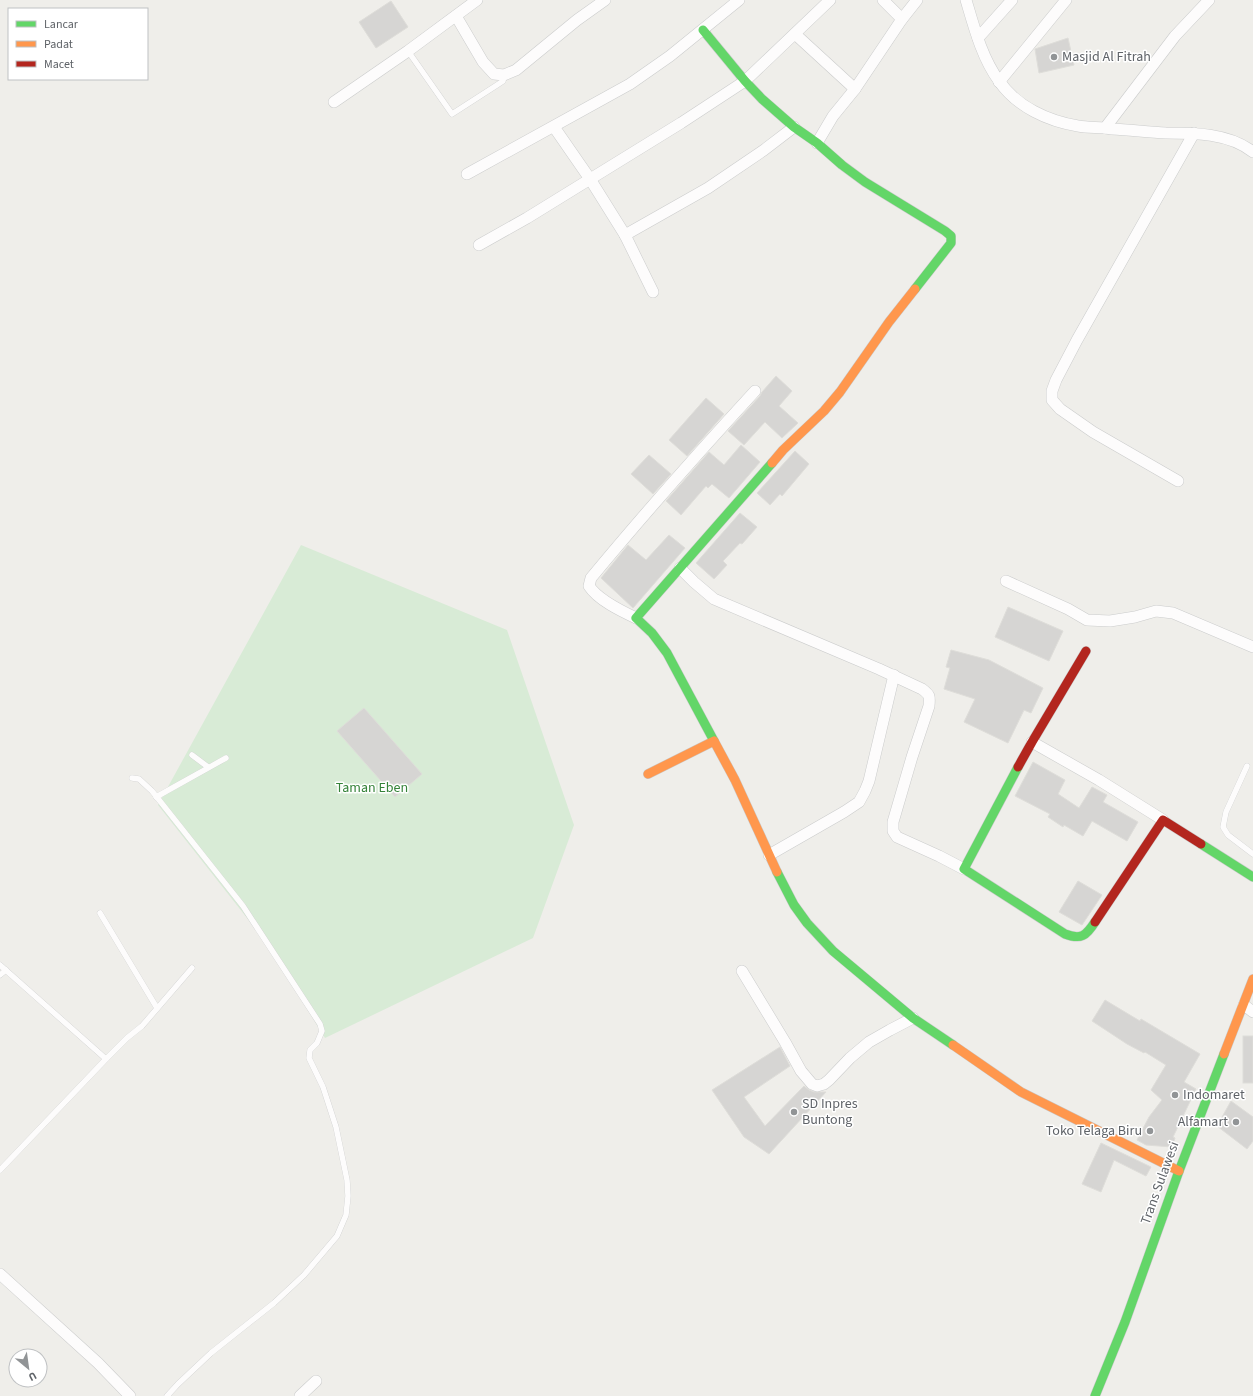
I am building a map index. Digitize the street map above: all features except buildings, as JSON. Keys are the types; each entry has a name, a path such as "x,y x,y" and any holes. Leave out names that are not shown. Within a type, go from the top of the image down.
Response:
{"main road":[{"path":"703,30 745,81 762,99 865,182 945,231 950,236 951,243 889,322 840,392 824,411 783,450 636,618 652,633 667,653 735,780 769,855 794,905 807,923 844,961 913,1018 1021,1092 1179,1171"},
{"path":"1086,651 1032,742 964,869 1065,934 1074,938 1079,938 1091,929 1163,820 1253,877"},
{"path":"648,774 714,741"},
{"name":"Trans Sulawesi","path":"1095,1396 1125,1322 1179,1171 1253,979"}],"street":[{"path":"334,102 408,51 477,0"},
{"path":"456,16 483,62 494,74 504,75 516,70 577,20 605,0"},
{"path":"467,174 630,84 670,56 739,0"},
{"path":"479,245 527,218 681,123 745,81 830,0"},
{"path":"883,0 902,19"},
{"path":"817,143 833,116 855,89 902,19 917,0"},
{"path":"966,0 978,38 991,69 999,82 1013,98 1034,111 1058,121 1079,126 1153,132 1194,133 1227,139 1253,152"},
{"path":"978,38 1012,0"},
{"path":"999,82 1066,0"},
{"path":"1105,128 1175,36 1209,0"},
{"path":"795,34 855,89"},
{"path":"625,235 708,188 764,150 794,126"},
{"path":"554,127 590,179 625,235 653,292"},
{"path":"1178,481 1092,432 1060,409 1052,400 1052,391 1056,380 1077,340 1194,133"},
{"path":"636,618 621,611 593,593 589,586 591,578 696,455 755,391"},
{"path":"680,568 714,600 894,676 928,693 930,697 929,706 893,822 893,831 897,837 964,869"},
{"path":"1006,581 1068,609 1087,620 1110,622 1156,611 1173,613 1253,647"},
{"path":"769,855 844,812 858,802 869,781 894,676"},
{"path":"1032,742 1100,780 1163,820"},
{"path":"742,971 801,1071 812,1084 817,1086 824,1084 829,1080 850,1058 869,1042 913,1018"},
{"path":"1244,1005 1253,1012"},
{"path":"0,1274 98,1363 130,1396"},
{"path":"300,1396 316,1381"}],"lane":[{"path":"408,51 452,114 503,81 504,75"},
{"path":"192,755 208,767"},
{"path":"156,797 226,758"},
{"path":"1247,766 1226,812 1223,827 1228,835 1253,854"},
{"path":"132,778 139,779 156,797 243,906 320,1024 322,1031 317,1043 310,1050 309,1058 323,1086 336,1127 347,1180 348,1196 346,1215 337,1236 304,1275 274,1303 211,1353 167,1396"},
{"path":"100,913 157,1008"},
{"path":"0,965 106,1059"},
{"path":"0,1170 106,1059 127,1038 142,1026 192,968"},
{"path":"0,975 6,970"}],"green space":[{"name":"Taman Eben","path":"301,545 507,630 574,825 533,938 325,1038 265,941 158,805"}],"traffic: fast":[{"path":"703,30 745,81 762,99 794,127 817,143 842,165 865,182 951,236 951,243 915,289"},
{"path":"714,741 667,653 652,633 636,618 772,463"},
{"path":"1018,767 964,869 1065,934 1075,937 1083,936 1089,931 1095,922"},
{"path":"1201,844 1253,877"},
{"path":"777,872 794,905 807,923 833,951 913,1018 953,1045"},
{"path":"1095,1396 1125,1322 1179,1171 1224,1054"}],"traffic: slow":[{"path":"772,463 783,450 824,411 840,392 889,322 915,289"},
{"path":"648,774 714,741 735,780 777,872"},
{"path":"1224,1054 1253,979"},
{"path":"953,1045 1021,1092 1179,1171"}],"traffic: jam":[{"path":"1018,767 1086,651"},
{"path":"1095,922 1163,820 1201,844"}],"place":[{"name":"Masjid Al Fitrah","path":"1054,57"},
{"name":"Indomaret","path":"1175,1095"},
{"name":"SD Inpres Buntong","path":"794,1112"},
{"name":"Alfamart","path":"1236,1122"},
{"name":"Toko Telaga Biru","path":"1150,1131"}]}
